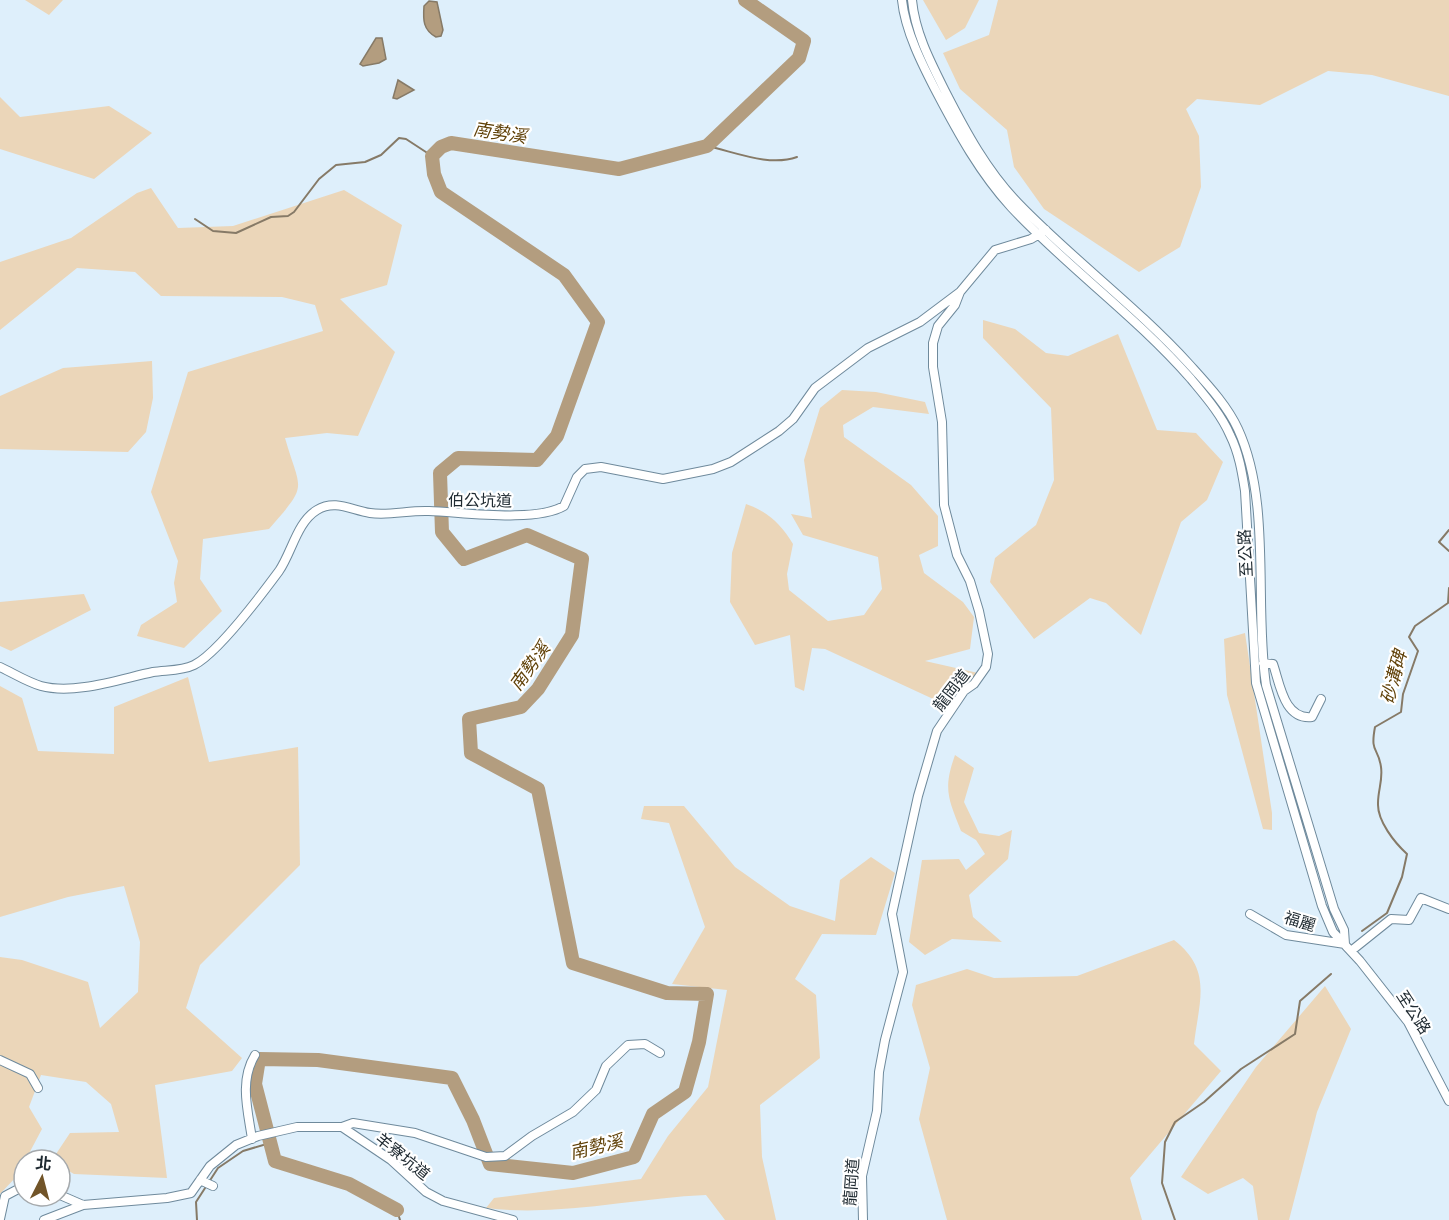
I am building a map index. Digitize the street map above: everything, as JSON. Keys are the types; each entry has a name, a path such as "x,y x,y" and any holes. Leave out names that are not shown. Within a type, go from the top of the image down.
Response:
{"street":[{"path":"902,0 905,17 929,77 964,143 989,182 1042,232"},
{"path":"912,0 920,36 936,74 976,148 995,177 1042,232"},
{"name":"龍岡道","path":"863,1220 862,1176 877,1111 879,1072 885,1040 903,972 892,914 918,796 938,731 964,691 974,684 986,667 988,654 979,610 970,581 957,555 944,505 942,422 933,367 933,343 938,326 955,305 960,292 995,250 1042,232"},
{"name":"至公路","path":"1042,232 1155,334 1217,396 1238,427 1252,469 1266,685 1334,909 1344,930 1345,944"},
{"name":"伯公坑道","path":"0,667 42,686 56,687 106,685 193,665 251,609 281,568 304,522 315,511 325,506 342,504 370,513 427,511 504,515 556,510 564,506 576,477 585,469 601,467 663,479 713,469 731,462 779,431 793,419 815,388 868,348 920,322 960,292"},
{"name":"至公路","path":"1155,334 1209,401 1230,433 1240,460 1245,491 1256,683 1322,906 1333,932 1408,1022 1449,1101"},
{"path":"1209,401 1217,396"},
{"path":"1250,575 1259,574"},
{"path":"1263,663 1273,664 1289,707 1295,714 1304,718 1312,717 1321,699"},
{"path":"1278,762 1288,758"},
{"path":"1351,951 1391,919 1409,920 1421,898 1445,908"},
{"name":"福麗","path":"1250,914 1286,935 1345,944"},
{"path":"44,1220 83,1205 167,1198 191,1193 221,1156 255,1138 297,1127 342,1127 353,1123 415,1133 486,1157 505,1156 532,1136 573,1112 596,1090 606,1066 628,1045 645,1044 660,1053"},
{"path":"255,1055 248,1065 245,1085 255,1138"},
{"path":"0,1060 30,1074 38,1088"},
{"name":"羊寮坑道","path":"342,1127 391,1160 426,1192 443,1201 513,1220"},
{"path":"200,1180 213,1186"},
{"path":"0,1219 5,1196 12,1192"},
{"path":"72,1200 83,1205"}],"shaded area":[{"path":"25,0 63,0 49,15"},
{"path":"923,0 979,0 965,28 946,40"},
{"path":"998,0 1449,0 1449,96 1372,75 1328,71 1260,105 1197,99 1186,109 1199,136 1201,187 1180,247 1139,272 1044,209 1014,167 1007,130 960,89 943,53 989,35"},
{"path":"429,1 437,2 443,30 441,36 436,37 428,31 425,24 424,6"},
{"path":"376,38 382,38 386,59 363,66 360,64"},
{"path":"398,80 414,90 397,99 393,98"},
{"path":"0,97 20,117 109,106 152,133 94,179 0,149"},
{"path":"151,188 178,228 233,226 344,190 402,225 387,285 340,299 395,352 358,436 327,433 285,438 298,479 296,494 269,529 203,539 200,579 222,611 184,648 137,636 141,625 177,602 174,583 178,561 151,492 188,372 323,331 315,305 282,297 161,296 135,272 77,268 0,330 0,262 71,238 137,193"},
{"path":"983,320 1015,329 1046,353 1068,356 1118,334 1157,430 1196,433 1223,462 1207,500 1181,522 1141,635 1106,603 1090,598 1034,639 990,582 995,558 1036,525 1054,480 1051,408 983,338"},
{"path":"152,361 153,398 146,432 128,452 0,449 0,396 63,368"},
{"path":"842,390 876,392 925,402 929,414 873,407 843,425 844,437 911,485 938,516 938,546 919,555 924,573 963,602 974,617 970,649 925,661 978,673 944,704 825,649 812,648 804,691 795,687 790,635 755,645 730,602 732,553 746,504 767,514 793,544 787,574 789,590 828,621 864,615 882,589 878,557 803,535 791,514 812,518 804,460 820,408"},
{"path":"84,594 91,610 11,651 0,646 0,602"},
{"path":"1245,633 1272,813 1272,830 1263,829 1227,695 1224,639"},
{"path":"188,677 209,762 298,747 300,865 200,965 186,1008 242,1058 232,1071 155,1085 167,1178 72,1173 72,1148 60,1148 70,1133 119,1132 111,1104 86,1082 41,1075 29,1107 42,1129 32,1148 12,1148 12,1181 0,1194 0,957 22,960 88,982 100,1028 138,992 140,942 124,886 68,897 0,917 0,686 22,698 38,751 114,754 114,707"},
{"path":"955,755 974,768 964,802 979,833 999,836 1012,830 1008,859 969,895 973,917 1002,942 952,939 925,955 909,942 922,860 959,859 966,870 985,854 976,840 961,831 950,801 948,785"},
{"path":"644,806 684,806 735,867 790,906 835,921 840,880 871,857 895,873 876,935 822,934 795,979 816,995 820,1058 760,1105 762,1157 776,1220 725,1220 706,1195 569,1209 486,1208 494,1198 641,1179 668,1136 708,1087 727,990 672,984 705,927 669,823 641,819"},
{"path":"1174,940 1186,951 1199,975 1200,1000 1194,1044 1221,1071 1130,1178 1142,1220 947,1220 919,1119 930,1068 912,1005 916,985 967,969 994,978 1077,976"},
{"path":"1325,986 1351,1029 1317,1112 1289,1220 1258,1220 1253,1186 1243,1178 1208,1194 1181,1177 1256,1067"}],"waterway":[{"name":"南勢溪","path":"397,1210 349,1184 275,1161 255,1084 259,1059 318,1060 452,1078 473,1120 490,1164 573,1173 634,1157 653,1114 685,1092 699,1042 707,994 667,993 573,963 538,789 471,753 469,719 521,707 538,689 572,635 582,559 527,535 464,559 442,532 440,473 458,458 537,460 557,436 598,322 564,275 441,192 434,174 432,156 441,147 451,143 619,169 707,146 799,58 804,41 745,0"},
{"path":"195,219 213,231 236,233 271,217 288,216 294,212 319,179 336,165 365,162 381,155 399,138 406,139 432,156"},
{"path":"707,146 764,159 786,160 797,157"},
{"name":"砂溝碑","path":"1449,530 1439,542 1449,551"},
{"name":"砂溝碑","path":"1362,931 1387,913 1402,877 1407,854 1388,831 1378,810 1381,772 1380,760 1374,746 1375,727 1401,712 1403,694 1418,651 1409,637 1415,626 1448,603 1449,588"},
{"name":"砂溝碑","path":"1175,1220 1162,1183 1165,1142 1175,1122 1204,1102 1241,1069 1295,1034 1300,1001 1331,974"},
{"path":"197,1220 196,1202 218,1168 243,1151 270,1143"},
{"name":"南勢溪","path":"397,1210 400,1220"}]}
